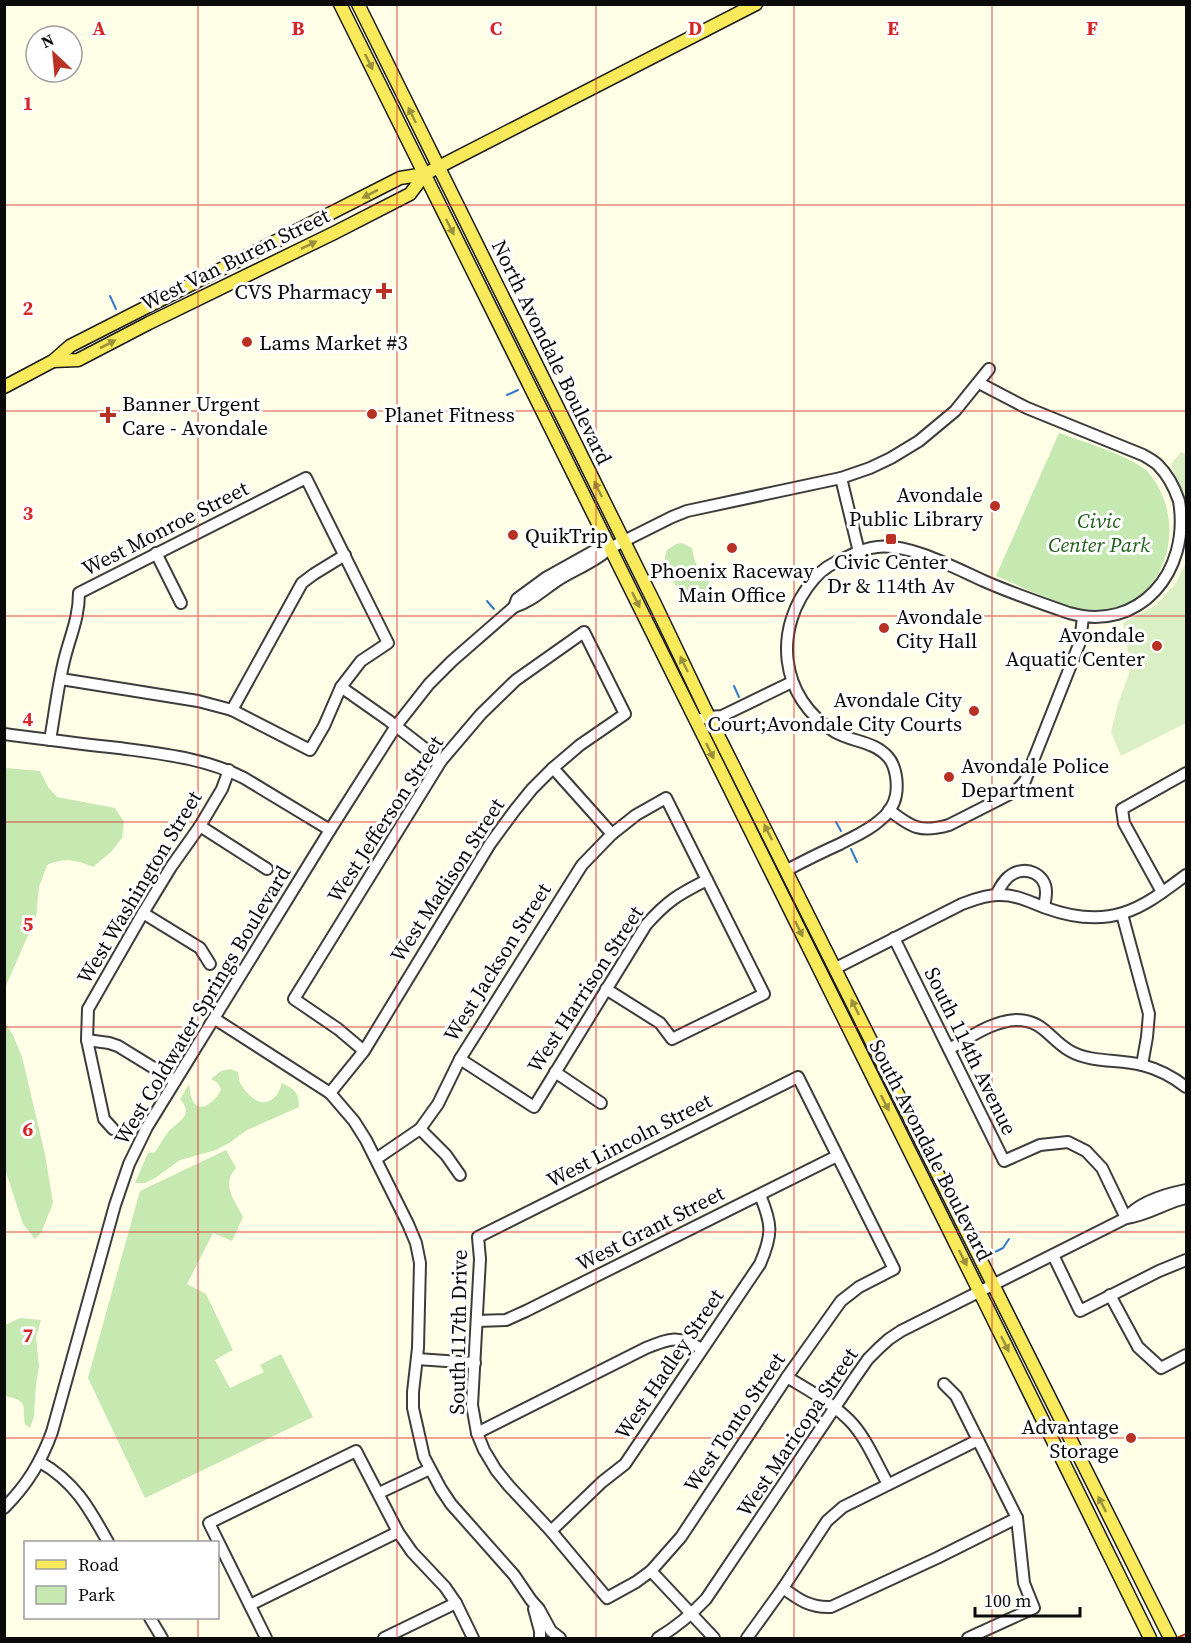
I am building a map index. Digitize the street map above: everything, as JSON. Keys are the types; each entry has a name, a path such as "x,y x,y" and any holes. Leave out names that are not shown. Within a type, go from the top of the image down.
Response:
{"main road":[{"name":"North Avondale Boulevard","path":"340,4 675,679"},
{"path":"350,4 367,39 380,48"},
{"name":"North Avondale Boulevard","path":"358,4 709,717"},
{"name":"West Van Buren Street","path":"4,387 53,362 69,346 400,178 424,174 756,4"},
{"name":"West Van Buren Street","path":"53,362 78,360 410,194 424,174"},
{"path":"194,302 200,287 245,264 249,256"},
{"path":"133,331 147,315 177,300 181,290"},
{"path":"487,300 499,308 520,350 529,350"},
{"path":"520,366 526,364 529,367 554,416 566,424"},
{"name":"South Avondale Boulevard","path":"675,679 1150,1638"},
{"name":"South Avondale Boulevard","path":"709,717 1170,1638"},
{"path":"773,876 787,870"},
{"path":"1099,1536 1113,1547 1125,1570 1138,1575"}],"street":[{"path":"859,552 841,478 870,468 919,441 956,411 989,369"},
{"path":"787,870 862,833 878,822 889,810 896,796 895,770 889,758 872,745 837,733 824,724 801,700 792,682 787,649 789,632 801,596 819,573 834,562 859,552 878,547 896,547 1054,608 1083,617 1103,618 1122,613 1146,601 1157,593 1177,565 1183,549 1183,514 1177,495 1158,466 1143,455 1027,408 979,383"},
{"name":"West Monroe Street","path":"50,740 65,657 79,610 79,593 306,478 345,555"},
{"name":"West Coldwater Springs Boulevard","path":"4,1508 40,1462 52,1432 114,1205 129,1164 147,1127 396,726 429,684 466,648 514,607 523,604 559,579 602,556 610,548 672,516 841,478"},
{"path":"156,553 181,603"},
{"path":"61,679 198,701 232,710 309,750 324,726 341,687 361,662 388,643 345,555 302,584 232,710"},
{"path":"889,810 900,819 928,830 949,825 1021,787 1080,642 1083,617"},
{"name":"West Madison Street","path":"330,1093 364,1051 490,844 515,810 553,768 580,745 625,714 584,632"},
{"name":"West Jefferson Street","path":"364,1051 338,1029 294,999 441,761 481,714 516,680 584,632"},
{"path":"696,721 722,716 792,682"},
{"path":"341,687 441,761"},
{"path":"4,734 201,760 230,770 330,830"},
{"path":"553,768 612,834"},
{"name":"West Washington Street","path":"113,1129 104,1119 87,1040 88,1009 171,867 200,826 222,789 230,770"},
{"path":"1162,892 1124,823 1122,809 1186,773"},
{"name":"West Jackson Street","path":"376,1159 420,1129 438,1104 460,1059 582,865 612,834 636,815 666,798 707,880"},
{"path":"200,826 267,869"},
{"path":"996,895 1010,875 1027,870 1033,871 1039,876 1046,889 1044,907"},
{"path":"836,968 962,904 979,898 996,895 1022,898 1082,918 1101,917 1122,914 1137,908 1186,875"},
{"path":"606,989 660,1023 672,1039 764,994 707,880"},
{"name":"West Harrison Street","path":"460,1059 534,1107 646,925 671,899 707,880"},
{"path":"143,913 200,948 210,964"},
{"path":"1122,914 1149,1014 1142,1065"},
{"name":"South 114th Avenue","path":"894,938 1004,1161 1040,1145 1068,1142 1086,1151 1102,1168 1126,1218"},
{"path":"215,1019 330,1093 354,1121 366,1140 413,1236 419,1257 417,1359 413,1408 421,1444 430,1469 451,1504 514,1575 539,1609 551,1631 560,1638"},
{"path":"949,1049 1001,1022 1018,1020 1034,1023 1045,1029 1070,1051 1086,1056 1142,1065 1171,1076 1186,1087"},
{"path":"87,1040 110,1043 175,1081"},
{"path":"555,1072 601,1103"},
{"name":"West Lincoln Street","path":"478,1237 798,1077 837,1156"},
{"path":"420,1129 446,1155 460,1175"},
{"name":"West Grant Street","path":"477,1321 506,1320 526,1311 837,1156"},
{"name":"West Tonto Street","path":"607,1598 651,1571 681,1537 787,1377 841,1301 860,1287 894,1269 837,1156"},
{"name":"West Maricopa Street","path":"1126,1218 1133,1210 1151,1200 1186,1190"},
{"name":"West Hadley Street","path":"551,1531 602,1482 626,1464 760,1264 769,1236 768,1216 760,1195"},
{"name":"West Maricopa Street","path":"658,1638 692,1614 706,1599 868,1359 889,1339 918,1321 1126,1218 1136,1217 1186,1198"},
{"name":"South 117th Drive","path":"478,1237 480,1259 472,1405 477,1433 496,1470 607,1598"},
{"path":"1053,1255 1080,1311 1186,1260"},
{"path":"1110,1295 1138,1347 1161,1368 1186,1355"},
{"path":"477,1433 666,1340 688,1340 702,1349"},
{"path":"417,1359 475,1362"},
{"path":"787,1377 835,1408 850,1421 862,1437 888,1484"},
{"path":"944,1384 956,1396 1017,1518 1024,1583 1034,1608 968,1638"},
{"path":"747,1638 827,1521 843,1507 978,1440"},
{"path":"217,1541 208,1523 357,1451 398,1532 412,1552 445,1587 456,1603 473,1638"},
{"path":"40,1462 62,1476 80,1495 107,1541"},
{"path":"378,1494 430,1469"},
{"path":"783,1588 807,1605 831,1607 1017,1518"},
{"path":"250,1605 398,1532"},
{"path":"219,1544 266,1638"},
{"path":"651,1571 714,1638"},
{"path":"531,1600 540,1638"},
{"path":"384,1638 456,1603"},
{"path":"151,1619 162,1638"}],"green space":[{"name":"Civic Center Park","path":"1059,433 1105,449 1139,465 1147,471 1160,491 1168,513 1169,536 1165,559 1155,579 1140,595 1120,606 1095,611 1072,607 996,576"},
{"path":"1181,452 1186,455 1186,511 1171,464"},
{"path":"682,543 692,548 697,567 710,580 706,591 691,599 681,593 669,575 665,563 667,550"},
{"name":"Avondale Aquatic Center","path":"1186,562 1186,723 1121,756 1111,732 1131,668 1123,623 1156,605 1176,583"},
{"path":"5,768 40,771 48,787 57,797 115,808 124,822 122,838 112,851 93,867 70,860 47,865 39,887 36,917 5,988"},
{"path":"5,1023 22,1057 45,1154 53,1203 41,1233 35,1239 23,1224 5,1169"},
{"path":"230,1069 238,1072 241,1084 253,1098 264,1102 270,1101 279,1091 282,1083 295,1092 299,1107 247,1130 216,1150 180,1160 145,1183 135,1183 148,1153 155,1152 169,1131 184,1117 186,1109 180,1099 189,1084 191,1097 195,1104 203,1107 216,1098 221,1089 218,1083 211,1079 221,1071"},
{"path":"226,1150 236,1168 229,1186 243,1217 232,1241 213,1233 187,1284 206,1294 233,1350 215,1360 230,1388 264,1372 260,1365 281,1354 313,1417 145,1498 88,1378 140,1191"},
{"path":"20,1318 41,1320 36,1337 39,1366 34,1416 30,1428 25,1424 23,1404 5,1396 5,1325"}],"waterway":[{"path":"110,296 116,309"},
{"path":"507,395 518,390"},
{"path":"487,601 494,609"},
{"path":"734,686 739,697"},
{"path":"836,822 841,831"},
{"path":"851,849 857,862"},
{"path":"989,1255 1003,1248 1009,1239"}],"railway":[{"path":"1177,1638 1186,1634"}],"place":[{"name":"CVS Pharmacy","path":"384,291"},
{"name":"Lams Market #3","path":"247,342"},
{"name":"Planet Fitness","path":"372,414"},
{"name":"Banner Urgent Care - Avondale","path":"108,415"},
{"name":"Avondale Public Library","path":"995,506"},
{"name":"QuikTrip","path":"513,535"},
{"name":"Civic Center Dr & 114th Av","path":"891,539"},
{"name":"Phoenix Raceway Main Office","path":"732,548"},
{"name":"Avondale City Hall","path":"884,628"},
{"name":"Avondale Aquatic Center","path":"1157,646"},
{"name":"Avondale City Court;Avondale City Courts","path":"974,711"},
{"name":"Avondale Police Department","path":"949,777"},
{"name":"Advantage Storage","path":"1131,1438"}]}
